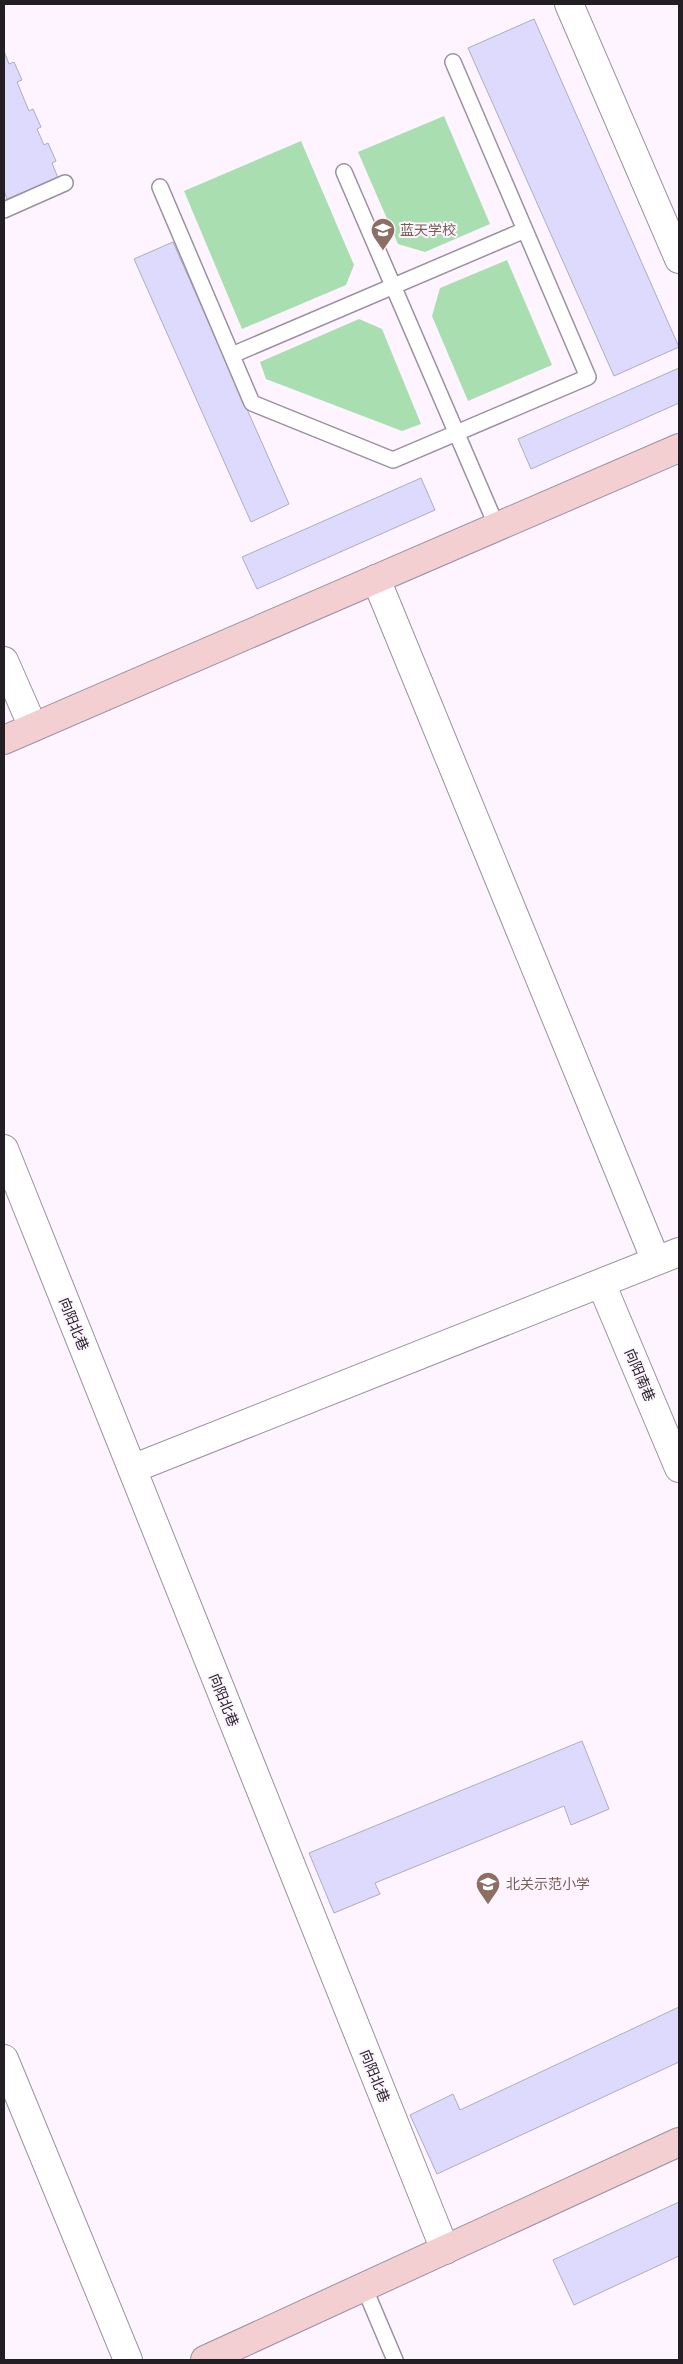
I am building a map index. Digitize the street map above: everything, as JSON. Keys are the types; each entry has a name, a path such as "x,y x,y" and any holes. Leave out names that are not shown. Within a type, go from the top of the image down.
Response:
{"street":[{"path":"569,4 679,259"},
{"path":"4,740 679,448"},
{"path":"132,1469 668,1256 376,579"},
{"path":"4,661 33,727"},
{"name":"向阳北巷","path":"4,1149 444,2250"},
{"name":"向阳南巷","path":"601,1283 679,1468"},
{"path":"4,2059 128,2360"},
{"path":"205,2360 679,2142"}],"lane":[{"path":"160,187 252,403 393,460 457,433 588,377 453,62"},
{"path":"344,172 497,527"},
{"path":"4,210 66,183"},
{"path":"232,356 525,230"},
{"path":"364,2287 395,2360"}],"green space":[{"path":"444,116 490,224 425,252 398,244 358,152"},
{"path":"301,141 354,265 346,285 242,329 184,191"},
{"path":"507,260 552,365 468,401 432,316 440,288"},
{"path":"359,319 382,329 421,424 402,431 266,379 260,362"}],"building":[{"path":"534,19 679,347 614,376 468,48"},
{"path":"4,51 9,64 14,62 22,80 17,82 29,111 33,109 41,127 37,129 44,145 48,143 56,161 52,163 58,178 7,199 4,191"},
{"path":"173,242 289,504 251,522 134,259"},
{"path":"679,368 679,403 531,469 518,439"},
{"path":"421,478 435,510 257,589 242,557"},
{"path":"582,1741 609,1809 571,1825 564,1806 375,1883 380,1894 334,1913 309,1853"},
{"path":"679,2007 679,2062 437,2174 410,2115 453,2094 460,2110"},
{"path":"679,2202 679,2256 574,2305 553,2260"}],"place":[{"name":"蓝天学校","path":"383,251"},
{"name":"北关示范小学","path":"488,1905"}]}
